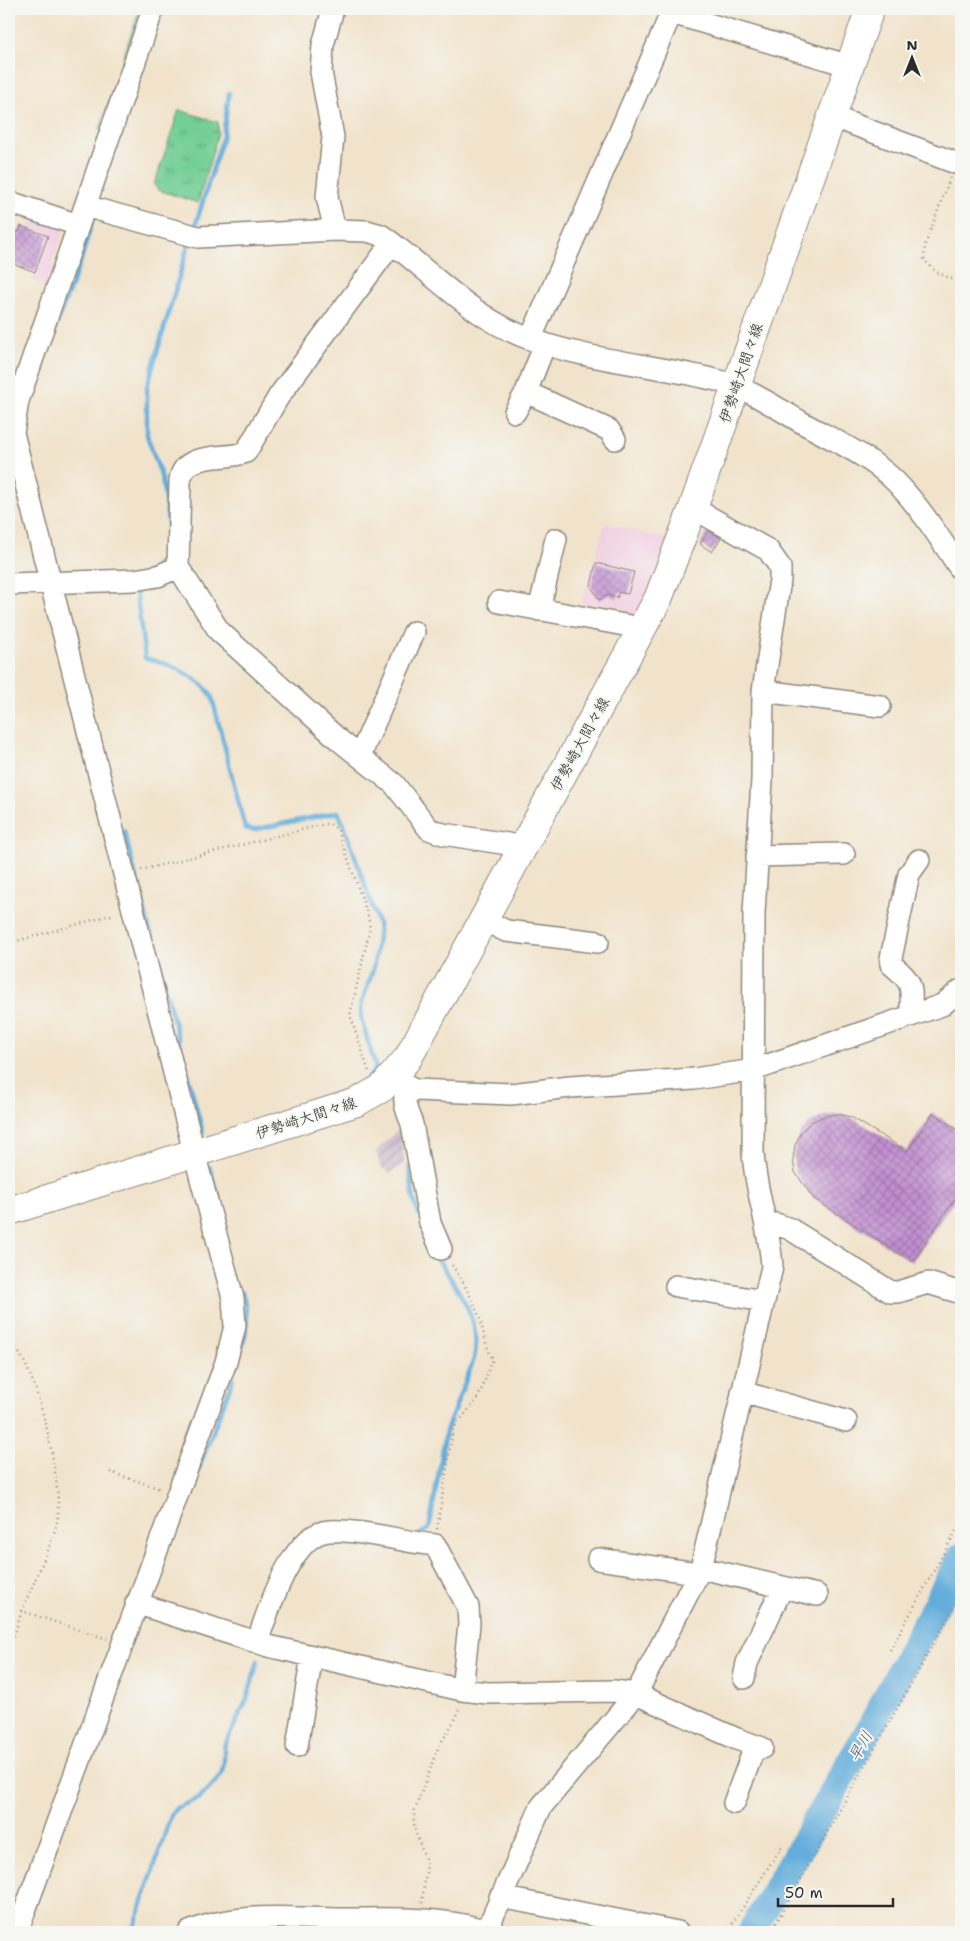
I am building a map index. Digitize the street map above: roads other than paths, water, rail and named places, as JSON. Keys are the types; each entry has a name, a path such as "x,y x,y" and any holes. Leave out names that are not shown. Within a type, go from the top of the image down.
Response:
{"main road":[{"name":"伊勢崎大間々線","path":"9,1211 342,1108 402,1081 426,1027 658,599 693,508 870,9"}],"street":[{"path":"23,1931 136,1603 226,1362 235,1326 230,1282 194,1154 134,909 50,581 15,468 15,387 82,216 153,9"},
{"path":"332,9 323,45 321,72 332,137 327,197 336,230"},
{"path":"515,412 526,392 537,341 534,331 673,10 684,16 850,66"},
{"path":"831,116 958,164"},
{"path":"9,202 198,236 336,230 383,238 464,304 493,322 537,341 699,376 736,387 866,458 895,481 916,505 961,570"},
{"path":"383,238 279,396 246,452 196,461 186,466 183,470 178,567 219,630 339,740 394,784 429,829 443,834 508,844 522,849"},
{"path":"526,392 608,430 615,439"},
{"path":"189,1932 215,1923 243,1919 420,1919 453,1922 487,1931 500,1896 541,1807 636,1694 699,1572 772,1267 766,1225 754,1174 754,913 763,691 780,580 780,567 768,550 693,508"},
{"path":"539,610 556,539"},
{"path":"9,584 50,581 134,580 158,576 178,567"},
{"path":"499,602 630,626 641,633"},
{"path":"360,756 414,632"},
{"path":"763,691 880,706"},
{"path":"757,856 844,854"},
{"path":"911,1015 909,979 891,964 891,958 909,874 919,860"},
{"path":"484,920 506,931 598,942"},
{"path":"402,1081 415,1090 511,1094 570,1087 694,1079 754,1070 942,1005 961,990"},
{"path":"402,1081 404,1099 412,1124 430,1222 441,1249"},
{"path":"766,1225 776,1224 790,1230 891,1292 898,1292 928,1283 961,1293"},
{"path":"676,1286 763,1301"},
{"path":"742,1392 846,1421"},
{"path":"257,1642 285,1572 301,1549 318,1533 328,1530 345,1531 436,1545 468,1607 469,1624 462,1690"},
{"path":"598,1559 690,1572 751,1578 782,1588 817,1595"},
{"path":"744,1678 748,1663 782,1588"},
{"path":"136,1603 257,1642 462,1690 488,1693 614,1691 636,1694 759,1747 734,1803"},
{"path":"297,1746 312,1656"},
{"path":"500,1896 678,1932"}],"waterway":[{"path":"195,227 223,136 229,93"},
{"path":"51,338 81,260 94,215"},
{"path":"169,528 162,479 147,435 147,387 188,246"},
{"path":"156,565 164,559 169,548"},
{"path":"136,589 145,658 173,667 192,677 212,697 245,828 253,830 338,812 378,923 379,930 373,970 361,1005 361,1018 376,1068 363,1082 345,1092 305,1104"},
{"path":"124,831 203,1133"},
{"path":"393,1101 397,1111"},
{"path":"210,1167 225,1227"},
{"path":"409,1167 418,1214"},
{"path":"420,1534 429,1529 446,1431 474,1359 476,1344 475,1330 466,1304 435,1255"},
{"path":"240,1353 247,1323 242,1292"},
{"path":"189,1494 233,1379"},
{"name":"早川","path":"751,1932 869,1730 961,1557"},
{"path":"133,1932 171,1815 176,1808 197,1799 221,1775 224,1763 224,1747 247,1699 258,1661"}]}
